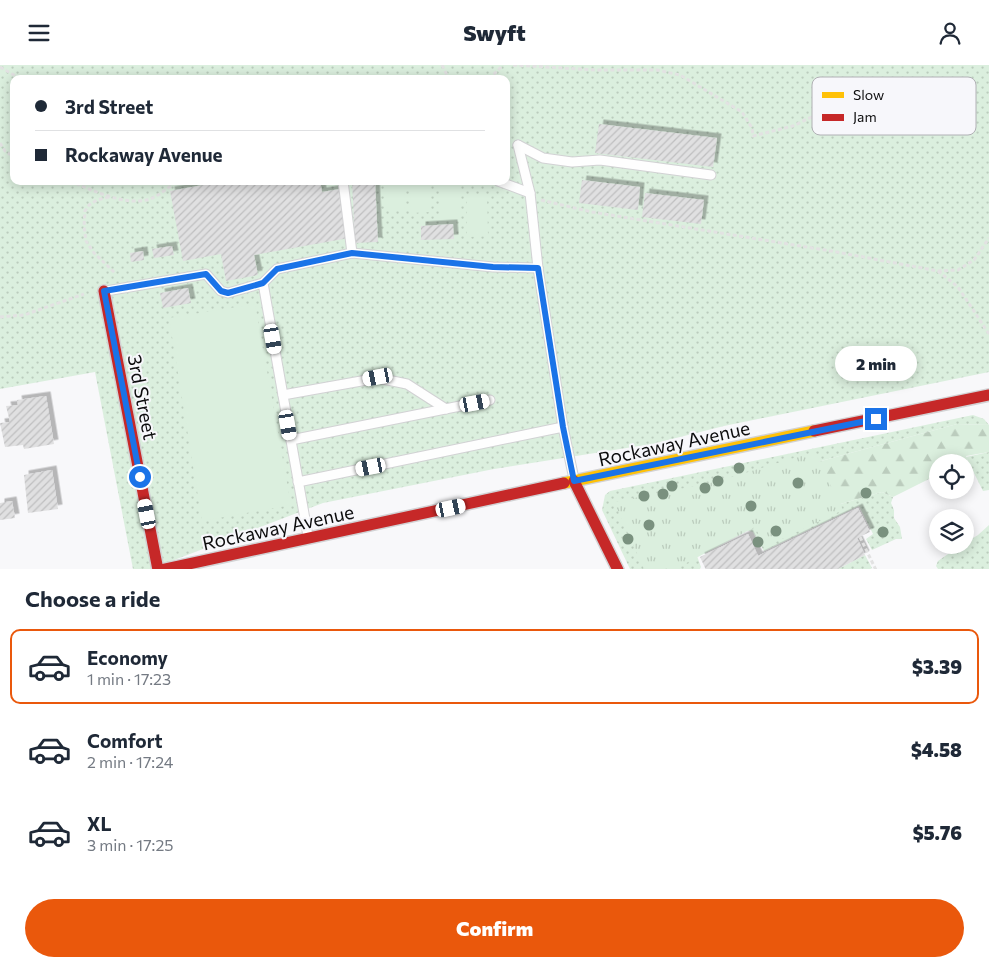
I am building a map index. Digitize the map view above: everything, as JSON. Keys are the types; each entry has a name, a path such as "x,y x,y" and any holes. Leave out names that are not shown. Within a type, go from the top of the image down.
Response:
{"main road":[{"name":"3rd Street","path":"104,291 159,569"},
{"name":"Rockaway Avenue","path":"159,569 989,395"},
{"path":"574,481 618,569"}],"lane":[{"path":"574,481 563,427 538,268 530,195 518,145 543,158 572,162 600,160 711,175"},
{"path":"343,185 352,253"},
{"path":"507,185 530,195"},
{"path":"104,291 206,274 221,291 228,293 263,283 277,269 352,253 493,267 538,268"},
{"path":"263,283 308,539"},
{"path":"283,395 378,377 407,384 446,409"},
{"path":"291,440 490,401"},
{"path":"298,482 563,427"}],"path":[{"path":"493,75 503,65"},
{"path":"513,65 595,70 657,70 680,75 742,112 752,128 753,136 793,127 812,117"},
{"path":"0,67 14,75"},
{"path":"0,143 4,151 10,155"},
{"path":"80,185 109,197 130,201 150,199 171,185"},
{"path":"530,195 592,212 822,249 938,271 958,270 974,260 989,238"},
{"path":"109,197 97,200 89,205 85,211 86,241 94,253 115,272 126,287"},
{"path":"938,271 958,287 989,334"},
{"path":"0,317 24,315 84,294 104,291"},
{"path":"860,537 876,569"}],"green space":[{"path":"0,65 989,65 989,372 724,426 652,444 494,469 323,503 151,569 133,569 95,372 0,389"},
{"path":"384,185 404,185 405,209 384,209"},
{"path":"410,185 431,185 431,212 411,213"},
{"path":"440,185 460,185 461,220 440,220"},
{"path":"467,194 487,194 488,236 467,237"},
{"path":"255,304 291,505 202,521 169,318"},
{"path":"973,415 984,419 989,425 957,424 777,473 837,505 882,492 893,497 891,503 894,510 894,518 900,527 902,539 896,539 872,550 866,539 873,534 859,506 764,551 753,532 746,530 697,556 700,569 630,569 602,510 605,495 610,491"},
{"path":"957,424 989,425 989,452 974,455 929,454 929,479 893,497 882,492 837,505 777,473"},
{"path":"814,452 843,510 765,547 755,527 675,569 644,569 614,502 715,482"},
{"path":"989,452 989,490 983,491 974,473 974,455"},
{"path":"989,525 989,569 938,569 936,566 938,561 948,554 974,554 974,537"},
{"path":"865,555 872,568 870,569 838,569"}],"building":[{"path":"599,124 717,138 713,167 595,153"},
{"path":"582,180 640,187 638,210 579,203"},
{"path":"203,185 321,185 322,192 340,189 349,238 254,255 258,275 226,281 221,254 183,261 170,191"},
{"path":"352,185 375,185 378,242 355,243"},
{"path":"645,193 704,200 701,224 642,217"},
{"path":"453,224 454,239 421,240 421,226"},
{"path":"172,246 174,255 154,258 152,249"},
{"path":"143,251 144,260 131,262 130,253"},
{"path":"188,288 191,303 163,308 160,293"},
{"path":"46,396 54,444 24,449 23,445 5,447 0,423 10,422 6,406 18,405 17,400"},
{"path":"52,470 58,509 28,513 24,475"},
{"path":"12,501 15,518 0,520 0,503"},
{"path":"858,508 870,532 857,538 865,555 838,569 706,569 700,557 748,534 758,556"}],"traffic: slow":[{"path":"564,483 814,431"}],"traffic: jam":[{"path":"104,291 158,569"},
{"path":"814,431 989,395"},
{"path":"574,481 618,569"},
{"path":"166,569 564,483"}],"route":[{"path":"140,477 104,291 206,274 221,291 228,293 263,283 277,269 352,253 493,267 538,268 563,427 574,481 876,419"}]}
